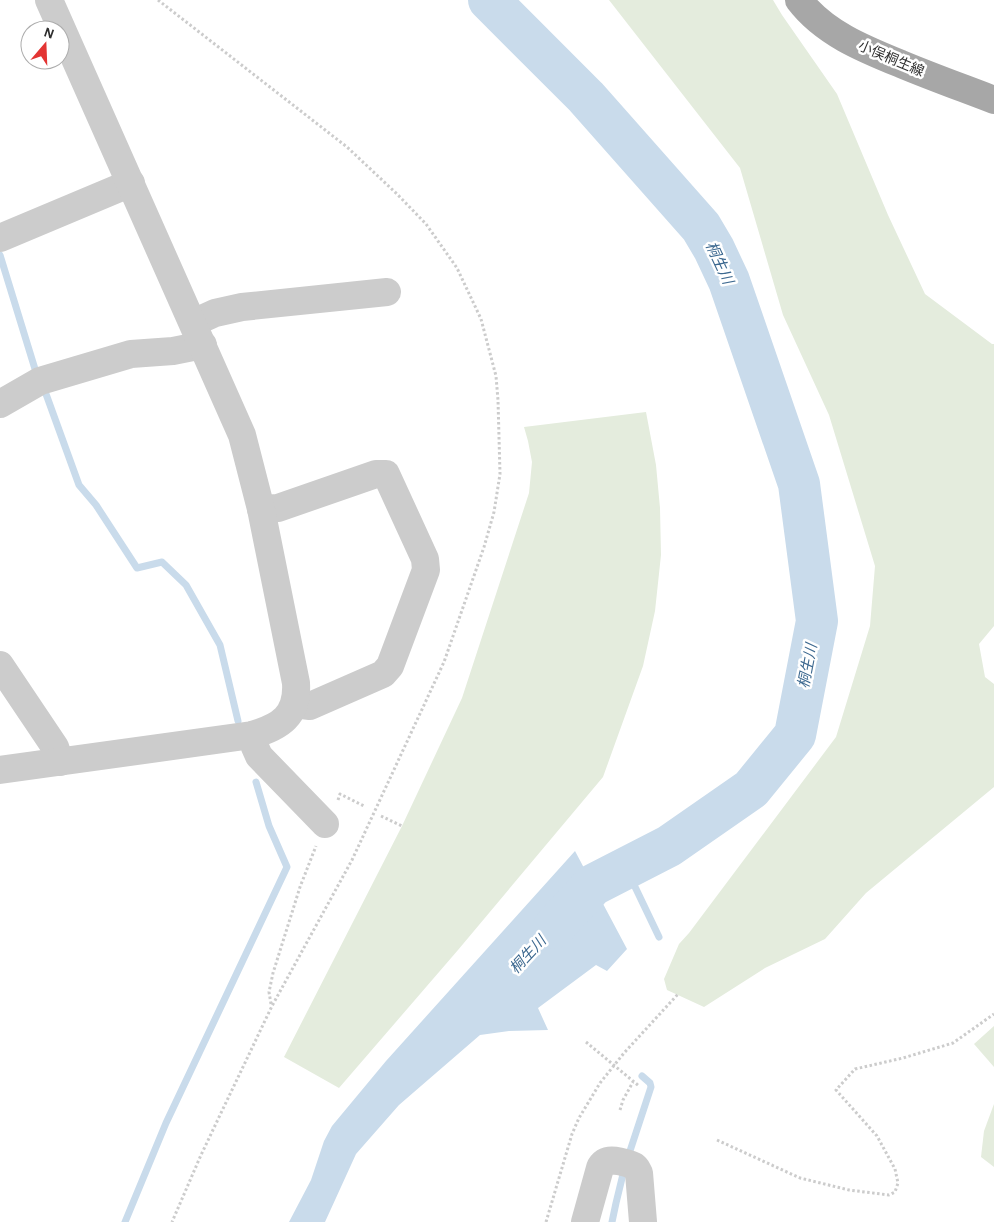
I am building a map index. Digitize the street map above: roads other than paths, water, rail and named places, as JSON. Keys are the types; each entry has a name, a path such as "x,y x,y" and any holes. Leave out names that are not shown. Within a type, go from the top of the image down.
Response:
{"main road":[{"name":"小俣桐生線","path":"799,0 812,15 836,34 860,47 994,100"}],"street":[{"path":"0,770 252,736 281,722 290,713 296,695 296,683 261,509 242,435 50,0"},
{"path":"0,238 52,218 131,183"},
{"path":"0,404 40,381 131,354 174,351 198,334 215,313 242,307 388,292"},
{"path":"261,509 278,508 376,474 386,474 426,559 426,570 390,666 383,674 310,706 294,704"},
{"path":"0,665 54,747 60,762"},
{"path":"252,736 260,756 325,824"},
{"path":"585,1222 600,1168 607,1160 633,1166 639,1173 643,1222"}],"water":[{"path":"575,851 627,949 607,971 596,965 538,1008 548,1030 509,1031 480,1035 399,1105 356,1154 325,1222 289,1222 311,1180 324,1141 332,1126 386,1061"}],"waterway":[{"name":"桐生川","path":"489,0 586,97 701,227 714,249 729,281 799,484 817,621 795,735 751,789 669,846 593,885 553,928"},
{"path":"0,255 35,369"},
{"path":"46,394 79,485 96,505 137,568 162,562 186,585 220,645 238,721"},
{"path":"125,1222 166,1123 287,867 269,826 256,782"},
{"path":"626,868 659,937"},
{"path":"628,1157 651,1087 650,1083 642,1076"},
{"path":"612,1222 624,1170"}]}
